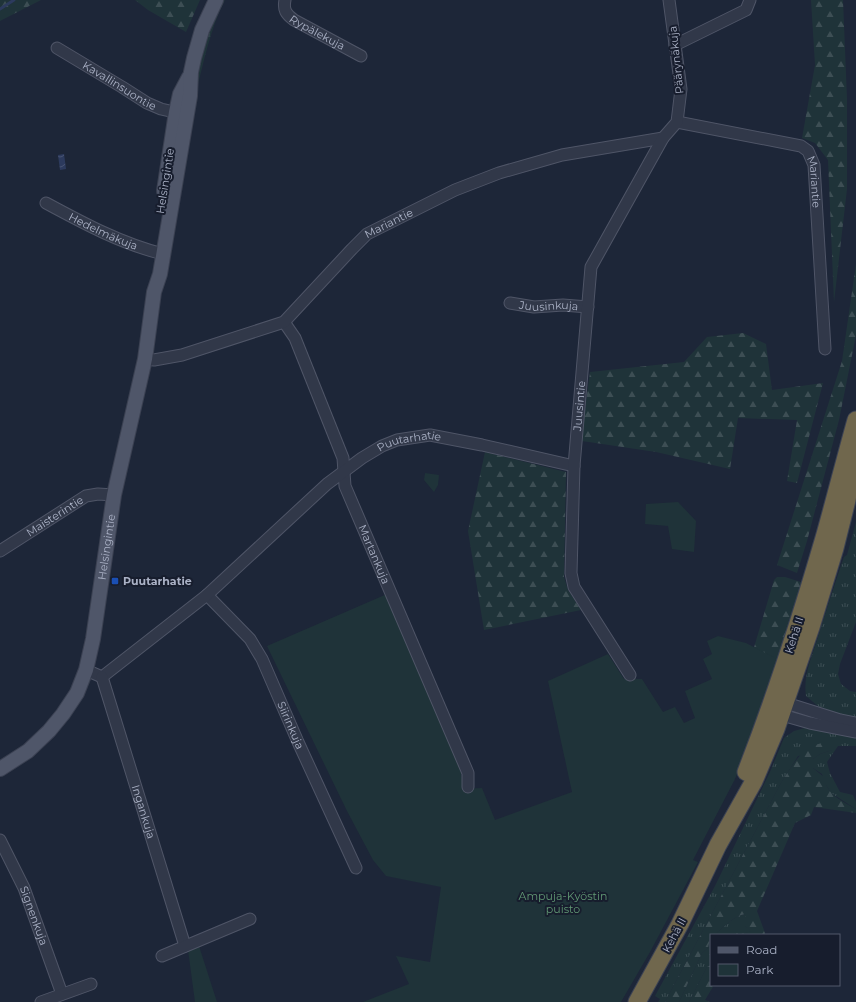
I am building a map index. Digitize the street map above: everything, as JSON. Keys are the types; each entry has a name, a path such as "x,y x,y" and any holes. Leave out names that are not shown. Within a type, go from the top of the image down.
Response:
{"highway":[{"name":"Kehä II","path":"780,707 807,595 856,420"},
{"name":"Kehä II","path":"637,1002 680,924 718,845 754,781 780,707 811,627 835,548 847,500 856,450"}],"main road":[{"name":"Helsingintie","path":"0,769 28,751 49,731 77,693 86,670 93,639 114,495 145,359 154,292 151,272 159,253 181,113 180,94 191,72 202,30 216,0"}],"street":[{"name":"Rypälekuja","path":"285,0 284,8 288,15 294,20 361,56"},
{"name":"Päärynäkuja","path":"669,0 681,89 677,122"},
{"path":"675,45 746,10 750,0"},
{"name":"Kavallinsuontie","path":"56,48 147,103 161,109 181,113"},
{"path":"663,138 677,122"},
{"name":"Mariantie","path":"677,122 801,146 808,151 814,165 825,349"},
{"name":"Mariantie","path":"145,359 154,360 182,355 284,322 367,234 455,190 499,173 562,155 663,138"},
{"name":"Juusintie","path":"630,675 574,587 571,573 574,466 591,267 663,138"},
{"name":"Hedelmäkuja","path":"46,203 86,225 142,248 159,253"},
{"name":"Juusinkuja","path":"510,303 534,307 563,305 588,307"},
{"name":"Martankuja","path":"284,322 295,338 343,458 345,486 468,773 468,787"},
{"name":"Puutarhatie","path":"102,677 207,595 327,484 382,446 397,440 430,435 574,466"},
{"name":"Maisterintie","path":"0,551 86,496 98,494 114,495"},
{"name":"Siirinkuja","path":"207,595 250,639 262,659 298,742 356,868"},
{"path":"86,670 102,677"},
{"name":"Ingankuja","path":"102,677 185,946"},
{"path":"780,707 856,723"},
{"path":"780,707 810,723 856,732"},
{"name":"Signenkuja","path":"0,840 24,888 62,994"},
{"path":"162,956 250,919"},
{"path":"41,1002 90,984"}],"green space":[{"path":"0,0 41,0 0,21"},
{"path":"135,0 200,0 186,32 148,10"},
{"path":"223,0 225,0 211,34 196,92 193,91 205,45"},
{"path":"811,0 843,0 847,99 847,189 834,302 828,160 815,143 802,138 815,65"},
{"path":"856,264 856,335 839,420 797,573 777,565 842,361"},
{"path":"743,333 766,344 772,390 823,383 797,483 787,481 797,420 738,418 730,469 656,452 582,441 590,372 684,362 707,337"},
{"path":"485,452 566,472 564,577 568,590 581,610 484,630 468,531"},
{"path":"425,473 439,475 438,485 434,492 424,480"},
{"path":"678,502 696,521 694,552 672,549 668,526 645,524 646,504"},
{"path":"856,522 856,622 840,664 838,674 841,684 850,691 856,692 856,717 841,715 819,707 806,696 805,689 811,659 844,557 847,555"},
{"path":"777,577 785,577 804,583 765,702 734,781 747,671 774,580"},
{"name":"Ampuja-Kyöstin puisto","path":"387,594 461,771 463,789 482,788 495,820 572,792 548,681 608,654 624,679 642,679 663,712 675,707 684,723 695,718 685,691 712,679 703,659 712,654 707,641 718,636 746,643 779,660 751,739 734,781 693,860 698,862 650,952 621,1002 363,1002 409,984 396,956 430,962 441,887 386,876 373,860 347,811 267,646"},
{"path":"805,728 856,736 856,746 838,746 827,762 830,773 840,792 853,795 856,802 856,809 831,793 822,774 813,768 813,759 820,754 832,750 798,756 781,783 665,1002 658,1002 660,999 655,996 715,886 770,772 784,738 794,731"},
{"path":"825,742 831,743 834,746 832,750 820,754 813,759 813,768 825,778 828,789 836,797 856,809 856,813 814,807 811,815 795,823 757,911 764,934 741,934 751,931 745,926 745,914 732,920 715,934 710,934 708,948 702,953 679,1002 665,1002 781,783 798,757 809,748"},
{"path":"745,914 745,926 752,931 742,934 715,934 732,920"},
{"path":"710,941 710,966 707,967 689,1002 679,1002 702,953 708,948"},
{"path":"199,946 217,1002 195,1002 188,950"},
{"path":"710,966 710,986 713,986 705,1000 710,1002 689,1002 707,967"}],"water":[{"path":"64,154 66,169 60,170 58,155"}],"waterway":[{"path":"0,9 14,0"}],"place":[{"name":"Puutarhatie","path":"115,581"}]}
